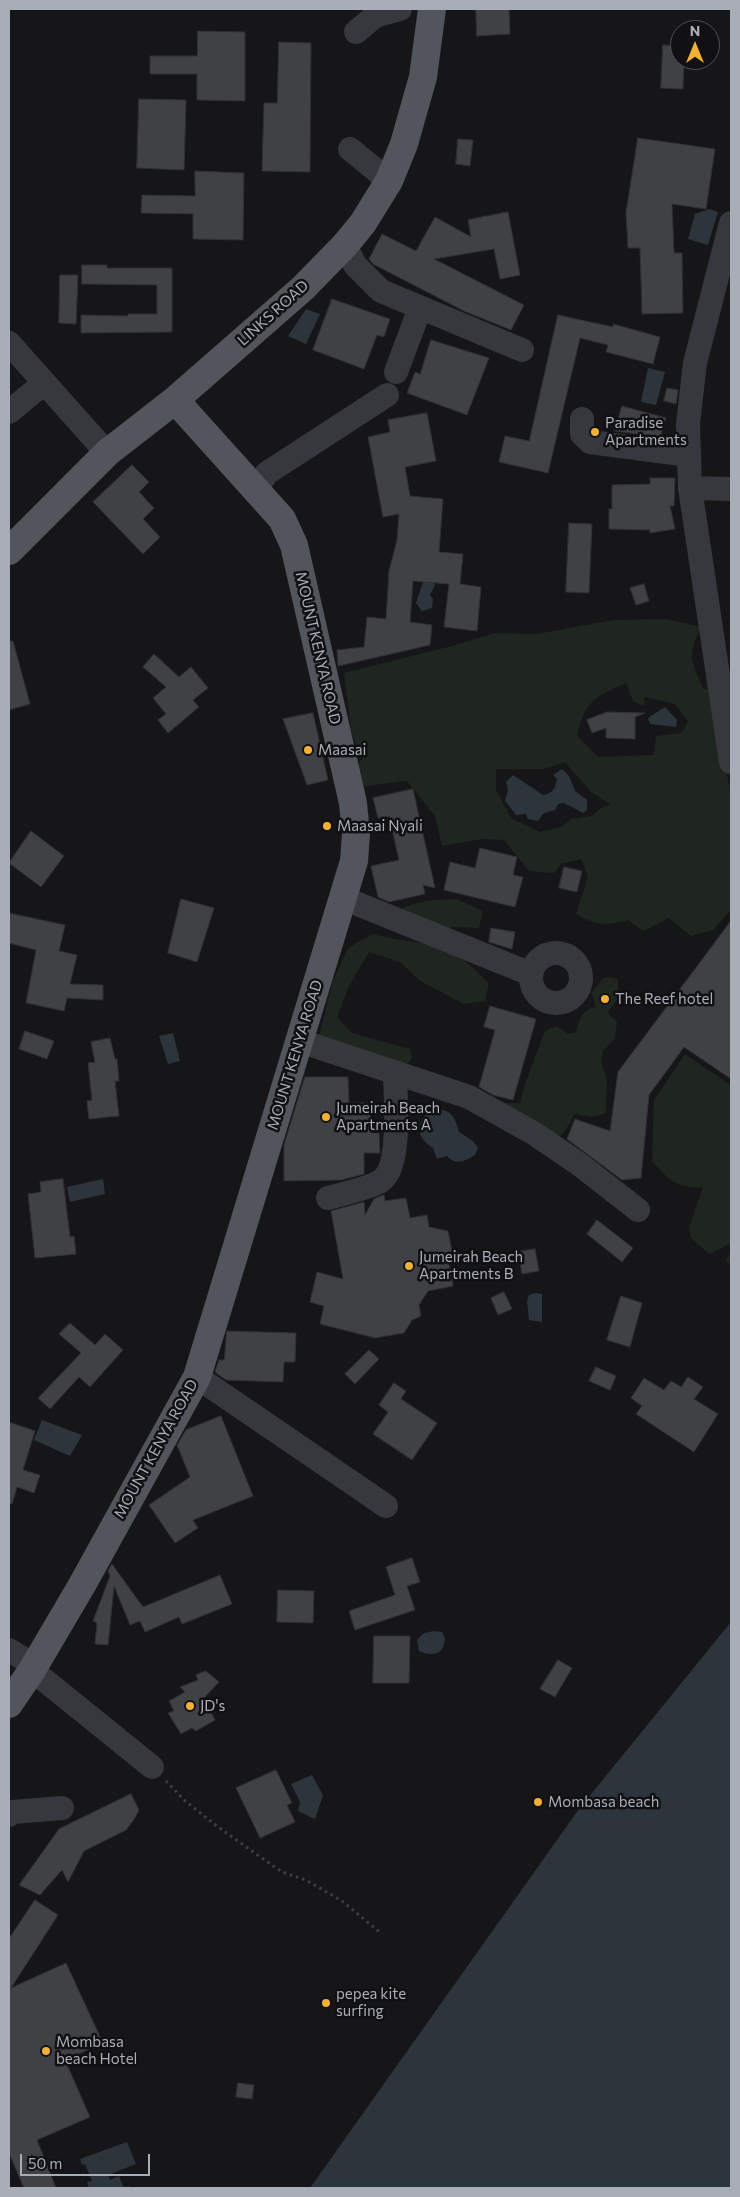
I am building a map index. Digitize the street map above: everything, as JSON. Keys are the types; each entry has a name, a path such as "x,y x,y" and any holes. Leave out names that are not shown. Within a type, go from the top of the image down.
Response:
{"main road":[{"name":"LINKS ROAD","path":"9,551 107,453 175,400 303,288 346,245 363,223 390,181 404,144 423,77 432,9"},
{"name":"MOUNT KENYA ROAD","path":"9,1704 33,1668 197,1378 354,860 356,834 353,803 294,545 282,519 175,400"}],"street":[{"path":"356,32 375,16 400,9"},
{"path":"350,149 390,181"},
{"path":"731,223 695,363 688,424 690,488 731,762"},
{"path":"346,245 355,265 380,291 522,350"},
{"path":"396,372 420,308"},
{"path":"9,343 16,366 43,384 107,453"},
{"path":"9,412 43,384"},
{"path":"255,490 267,473 387,394"},
{"path":"582,419 582,434 590,442 689,455"},
{"path":"690,488 731,489"},
{"path":"343,898 531,974"},
{"path":"300,1040 469,1097 536,1134 579,1164 638,1210"},
{"path":"328,1198 380,1182 389,1172 396,1145 395,1072"},
{"path":"197,1378 386,1506"},
{"path":"9,1650 152,1767"},
{"path":"9,1815 12,1812 62,1808"}],"path":[{"path":"152,1767 184,1800 218,1827 282,1872 306,1880 342,1901 382,1934"}],"shaded area":[{"path":"709,209 718,212 708,245 688,239 695,214"},
{"path":"306,309 320,314 306,344 288,336"},
{"path":"648,368 665,372 656,405 641,402"},
{"path":"432,581 435,585 430,595 433,599 432,608 422,611 416,603 423,582"},
{"path":"666,619 701,627 694,645 692,658 704,689 731,690 726,769 729,785 731,784 731,910 713,930 691,936 669,918 643,931 628,920 607,924 590,921 576,914 588,877 581,859 561,864 554,873 529,871 504,840 482,839 442,846 435,816 407,781 358,787 356,767 362,759 351,731 344,673 452,646 495,633 537,634 613,620","holes":["626,683 633,701 644,706 645,697 675,704 688,722 681,733 656,736 654,755 598,757 577,736 580,724 592,702","565,762 591,792 610,804 601,808 592,816 571,819 561,827 540,832 511,818 496,790 496,769 544,769"]},
{"path":"665,707 677,720 676,727 650,724 648,718"},
{"path":"562,769 569,776 575,791 587,800 587,810 583,813 564,803 558,804 555,810 544,813 538,821 528,819 526,814 516,815 505,801 508,790 506,782 513,775 543,795 553,790 557,779 553,775"},
{"path":"457,899 483,911 479,928 452,927 430,940 398,934 383,922 400,910 417,903"},
{"path":"373,934 443,948 464,961 489,983 485,1001 464,1004 420,981 400,962 369,952 349,986 337,1017 352,1033 410,1049 412,1058 405,1067 311,1055 320,1033 332,984 348,948"},
{"path":"604,977 618,979 618,999 607,1012 617,1022 615,1038 603,1051 601,1062 607,1079 606,1113 592,1117 574,1114 571,1122 548,1153 527,1143 514,1128 499,1103 520,1103 525,1084 545,1031 556,1026 568,1034 576,1032 584,1013 595,1007 592,992"},
{"path":"173,1033 180,1061 168,1064 159,1036"},
{"path":"685,1054 731,1085 731,1250 729,1244 709,1254 691,1238 689,1227 703,1188 674,1182 652,1161 654,1100"},
{"path":"435,1109 441,1109 452,1115 459,1132 473,1141 478,1148 475,1155 461,1162 454,1161 447,1156 437,1159 433,1148 422,1139 419,1128 424,1117"},
{"path":"103,1179 105,1194 70,1202 67,1187"},
{"path":"731,1250 731,1264 726,1262"},
{"path":"535,1293 542,1294 542,1322 529,1320 527,1301 529,1295"},
{"path":"42,1420 82,1435 70,1456 34,1440"},
{"path":"731,1622 731,2188 310,2188 579,1809"},
{"path":"442,1632 445,1638 440,1651 429,1654 419,1651 417,1640 424,1633"},
{"path":"312,1775 323,1795 315,1819 298,1811 300,1802 291,1784"},
{"path":"127,2142 136,2164 108,2175 110,2180 119,2176 124,2188 89,2188 87,2182 92,2181 85,2164 82,2165 80,2159"}],"building":[{"path":"476,9 509,9 510,34 477,36"},
{"path":"198,31 245,32 245,101 197,100 197,74 150,74 150,56 197,56"},
{"path":"279,42 311,43 310,172 262,171 264,103 277,103"},
{"path":"663,45 670,45 670,70 684,70 683,89 661,88"},
{"path":"139,99 186,100 184,170 137,168"},
{"path":"638,138 715,149 706,209 672,204 674,253 682,253 683,313 642,314 640,248 628,248 626,213"},
{"path":"458,139 473,140 470,166 456,164"},
{"path":"195,171 244,173 243,240 193,239 193,214 141,213 142,195 195,196"},
{"path":"508,212 520,275 500,279 494,249 434,259 524,305 511,330 464,311 373,264 369,259 382,234 416,251 435,217 471,237 468,220"},
{"path":"82,265 107,265 107,268 172,268 172,332 81,333 81,315 128,316 128,314 157,314 157,285 82,284"},
{"path":"60,275 78,275 76,324 59,323"},
{"path":"332,299 390,319 384,337 377,335 364,369 313,350"},
{"path":"558,315 613,327 613,324 660,337 653,364 606,352 608,345 580,338 548,473 499,462 505,436 529,441"},
{"path":"431,340 489,358 467,415 407,393 415,372 420,374"},
{"path":"667,388 678,390 676,404 664,401"},
{"path":"622,406 666,418 660,437 615,431"},
{"path":"427,413 436,461 405,467 410,496 443,499 439,552 463,554 460,584 481,587 477,631 444,627 449,584 413,581 410,622 432,625 430,645 338,666 337,650 364,647 367,617 386,619 389,571 397,540 399,514 383,517 368,437 390,432 388,420"},
{"path":"132,465 149,482 139,492 154,508 143,519 160,537 143,554 93,502"},
{"path":"650,478 675,478 674,506 670,506 675,529 650,533 650,530 609,529 609,509 612,509 612,485 650,484"},
{"path":"569,523 592,524 589,593 566,592"},
{"path":"644,584 649,601 636,605 630,588"},
{"path":"9,641 13,641 30,704 9,710"},
{"path":"154,654 179,677 191,667 208,688 193,700 199,707 168,733 158,720 166,714 153,698 166,687 143,667"},
{"path":"607,712 645,713 635,717 635,739 606,738 606,728 592,733 587,720"},
{"name":"Maasai","path":"313,713 328,780 307,785 283,719"},
{"path":"413,789 435,888 423,885 425,894 389,902 378,897 371,866 399,860 389,816 378,818 373,798"},
{"path":"31,831 64,856 41,887 9,863"},
{"path":"480,848 517,857 513,875 523,877 515,907 444,890 450,862 475,868"},
{"path":"564,867 582,871 577,892 559,888"},
{"path":"181,899 214,908 197,962 168,953"},
{"path":"9,913 65,925 59,951 77,955 70,984 103,985 103,1000 67,998 64,1011 26,1003 36,950 9,943"},
{"path":"731,921 731,1079 684,1047 649,1095 641,1178 622,1180 567,1139 575,1119 610,1131 618,1072"},
{"path":"491,928 515,932 512,949 489,942"},
{"path":"490,1006 536,1019 513,1100 493,1095 479,1087 495,1030 484,1027"},
{"path":"25,1031 54,1041 47,1059 19,1049"},
{"path":"110,1038 115,1059 117,1059 119,1081 115,1081 119,1116 89,1119 87,1101 92,1100 88,1063 95,1062 91,1042"},
{"name":"Jumeirah Beach Apartments A","path":"305,1077 348,1077 349,1103 370,1103 371,1133 379,1133 380,1153 364,1153 364,1174 341,1180 284,1181 284,1145"},
{"path":"63,1179 70,1237 74,1236 76,1254 35,1258 28,1194 41,1192 40,1182"},
{"name":"Jumeirah Beach Apartments B","path":"384,1195 385,1201 406,1198 410,1218 427,1215 429,1227 448,1231 452,1251 448,1258 453,1286 428,1291 419,1305 421,1316 412,1320 404,1333 375,1338 320,1324 324,1306 310,1302 317,1272 343,1279 331,1211 364,1202 365,1215 374,1199"},
{"path":"597,1220 633,1248 622,1262 587,1234"},
{"path":"535,1249 539,1271 522,1274 518,1252"},
{"path":"504,1292 512,1309 498,1315 491,1298"},
{"path":"621,1296 642,1303 630,1347 607,1340"},
{"path":"70,1323 95,1345 105,1334 123,1350 90,1387 79,1377 50,1409 38,1398 81,1353 59,1334"},
{"path":"227,1331 296,1333 295,1362 284,1362 283,1382 226,1380 215,1372 219,1360 224,1360"},
{"path":"369,1350 379,1359 355,1384 345,1374"},
{"path":"596,1367 616,1376 610,1390 589,1381"},
{"path":"688,1377 703,1387 694,1399 718,1414 694,1452 636,1414 642,1406 631,1398 644,1378 664,1390 671,1381 681,1387"},
{"path":"394,1383 406,1391 401,1399 437,1423 412,1460 373,1434 388,1412 379,1405"},
{"path":"221,1416 253,1496 193,1520 198,1528 175,1543 149,1505 190,1477 177,1445 186,1430"},
{"path":"9,1422 35,1431 23,1470 40,1475 34,1493 17,1487 12,1504 9,1503"},
{"path":"412,1558 420,1582 407,1586 415,1610 355,1630 349,1611 395,1595 386,1567"},
{"path":"112,1564 143,1607 220,1575 232,1604 182,1624 179,1617 145,1632 140,1621 130,1625 114,1586 108,1645 95,1644 97,1623 93,1621 110,1576 108,1571"},
{"path":"278,1590 314,1591 313,1623 277,1622"},
{"path":"374,1636 410,1636 409,1683 373,1683"},
{"path":"558,1660 572,1668 555,1697 540,1689"},
{"name":"JD's","path":"206,1671 219,1682 204,1698 215,1720 196,1731 192,1728 181,1734 168,1713 174,1711 169,1701 185,1692 180,1687 198,1680 196,1675"},
{"path":"276,1770 292,1803 287,1805 295,1822 260,1838 236,1788"},
{"path":"131,1794 139,1810 133,1821 126,1830 84,1851 68,1882 62,1870 40,1895 19,1885 59,1829"},
{"name":"Mombasa beach Hotel","path":"35,1900 58,1915 11,1988 66,1963 103,2043 65,2060 90,2117 37,2140 56,2188 24,2188 9,2153 9,1939"},
{"path":"238,2083 254,2085 252,2099 236,2097"}],"place":[{"name":"Paradise Apartments","path":"595,432"},
{"name":"Maasai","path":"308,750"},
{"name":"Maasai Nyali","path":"327,826"},
{"name":"The Reef hotel","path":"605,999"},
{"name":"Jumeirah Beach Apartments A","path":"326,1117"},
{"name":"Jumeirah Beach Apartments B","path":"409,1266"},
{"name":"JD's","path":"190,1706"},
{"name":"Mombasa beach","path":"538,1802"},
{"name":"pepea kite surfing","path":"326,2003"},
{"name":"Mombasa beach Hotel","path":"46,2051"}]}
